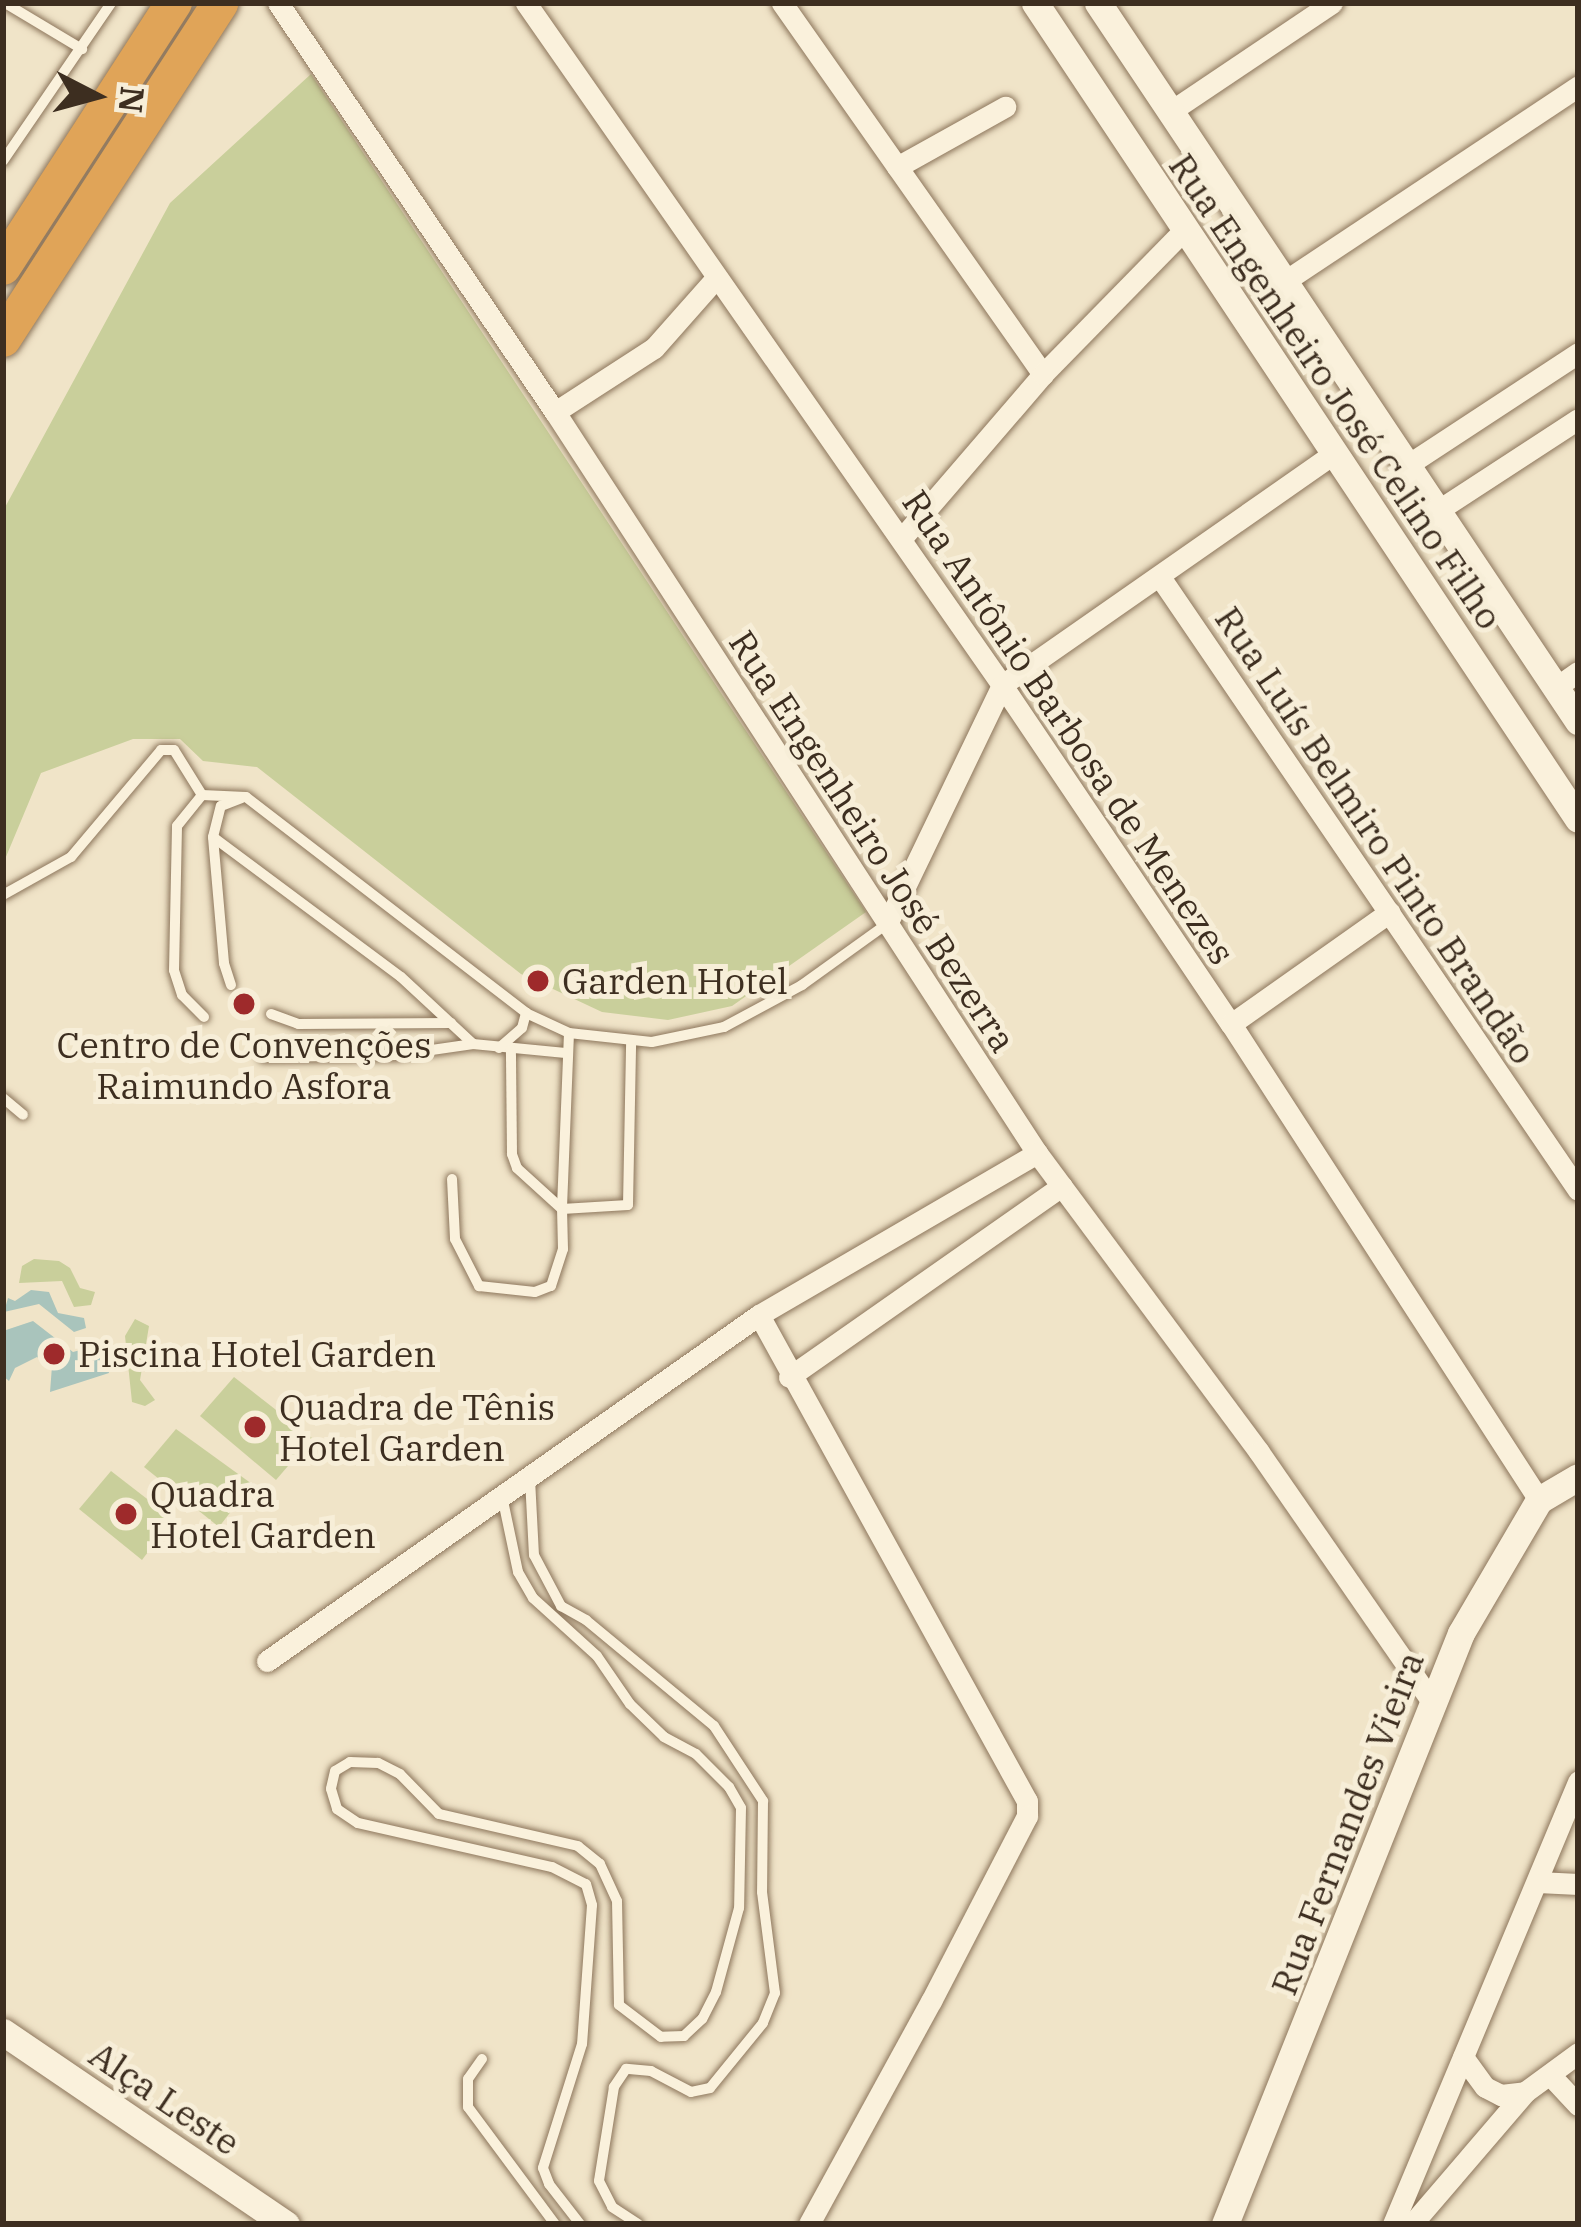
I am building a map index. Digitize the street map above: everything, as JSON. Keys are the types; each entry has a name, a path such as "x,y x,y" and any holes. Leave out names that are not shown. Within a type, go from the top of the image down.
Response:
{"highway":[{"path":"3,267 174,3"},
{"path":"3,339 220,3"}],"street":[{"name":"Rua Engenheiro José Bezerra","path":"278,3 555,412 1037,1153 1259,1452 1432,1702"},
{"name":"Rua Antônio Barbosa de Menezes","path":"526,3 1002,685 1231,1024 1540,1501"},
{"path":"782,3 1043,374"},
{"name":"Rua Engenheiro José Celino Filho","path":"1035,3 1578,819"},
{"path":"1172,110 1332,3"},
{"path":"1059,40 1100,6"},
{"name":"Rua Engenheiro José Celino Filho","path":"1100,6 1505,615 1566,680 1578,722"},
{"path":"1282,283 1578,86"},
{"path":"897,167 1005,106"},
{"path":"902,538 1043,374 1186,228"},
{"path":"555,412 654,348 716,278"},
{"path":"1406,466 1578,353"},
{"path":"1437,511 1578,419"},
{"path":"887,923 1002,685 1335,453"},
{"name":"Rua Luís Belmiro Pinto Brandão","path":"1160,577 1578,1190"},
{"path":"1461,645 1505,615"},
{"path":"1231,1024 1390,912"},
{"path":"267,1661 759,1315 1037,1153"},
{"path":"789,1377 1062,1186"},
{"path":"759,1315 789,1377 872,1513 1027,1801 1027,1816 932,2001 809,2224"},
{"name":"Rua Fernandes Vieira","path":"1225,2224 1382,1840 1432,1702 1495,1568 1540,1501 1578,1477"},
{"path":"1393,2224 1578,1781"},
{"path":"1538,1882 1578,1884"},
{"name":"Alça Leste","path":"3,2032 286,2224"},
{"path":"1412,2224 1525,2092 1578,2053"},
{"path":"1463,2056 1484,2086 1501,2095 1525,2092"},
{"path":"1551,2076 1578,2105"}],"lane":[{"path":"4,3 82,49"},
{"path":"3,161 111,3"},
{"path":"3,895 71,857 161,751 174,750 202,795"},
{"path":"202,795 245,796 526,1013 568,1033 670,1042 724,1027 802,985 887,923"},
{"path":"202,795 177,826 174,970 182,995 204,1017"},
{"path":"231,985 224,963 213,837 220,806 245,796"},
{"path":"213,837 400,977 473,1044"},
{"path":"496,1049 514,1038 526,1013"},
{"path":"271,1014 298,1024 451,1023"},
{"path":"452,1180 455,1239 478,1286 535,1292 551,1286 563,1249 568,1033"},
{"path":"511,1050 512,1154 517,1168 562,1209 628,1205 632,1042"},
{"path":"262,1057 397,1055 473,1044 566,1053"},
{"path":"3,1098 23,1115"},
{"path":"530,1476 534,1555 561,1606 586,1620 714,1726 763,1801 763,1892 775,1993 763,2023 710,2088 691,2092 651,2071 626,2069 614,2087 598,2181 612,2207 638,2224"},
{"path":"502,1496 518,1572 533,1598 597,1656 630,1704 664,1737 696,1754 729,1787 741,1808 739,1908 716,1992 702,2019 684,2036 661,2037 619,2005 617,1900 600,1864 578,1846 439,1814 400,1774 378,1763 350,1762 334,1771 331,1789 337,1809 358,1823 552,1867 586,1884 592,1905 582,2044 543,2168 548,2184 580,2224"},
{"path":"482,2059 468,2079 468,2107 555,2224"}],"green space":[{"path":"311,74 866,912 732,1006 668,1020 602,1012 521,974 257,767 203,761 180,739 133,739 41,773 3,864 3,511 170,203"},
{"path":"34,1259 59,1261 70,1268 80,1288 95,1292 91,1305 74,1307 62,1281 19,1283 22,1266"},
{"path":"135,1319 149,1326 140,1380 155,1400 145,1406 132,1402 125,1336"},
{"name":"Quadra de Tênis Hotel Garden","path":"234,1377 312,1438 276,1480 200,1416"},
{"name":"Quadra de Tênis Hotel Garden","path":"176,1429 252,1484 219,1527 144,1467"},
{"name":"Quadra Hotel Garden","path":"111,1471 173,1519 142,1560 79,1509"}],"water":[{"path":"31,1290 49,1292 58,1313 84,1318 86,1328 74,1332 39,1304 4,1312 8,1298 15,1301"},
{"name":"Piscina Hotel Garden","path":"33,1321 73,1352 103,1344 109,1373 50,1392 52,1366 37,1357 15,1368 9,1381 3,1376 3,1331"}],"place":[{"name":"Garden Hotel","path":"538,981"},
{"name":"Centro de Convenções Raimundo Asfora","path":"244,1004"},
{"name":"Piscina Hotel Garden","path":"54,1354"},
{"name":"Quadra de Tênis Hotel Garden","path":"255,1427"},
{"name":"Quadra Hotel Garden","path":"126,1514"}]}
